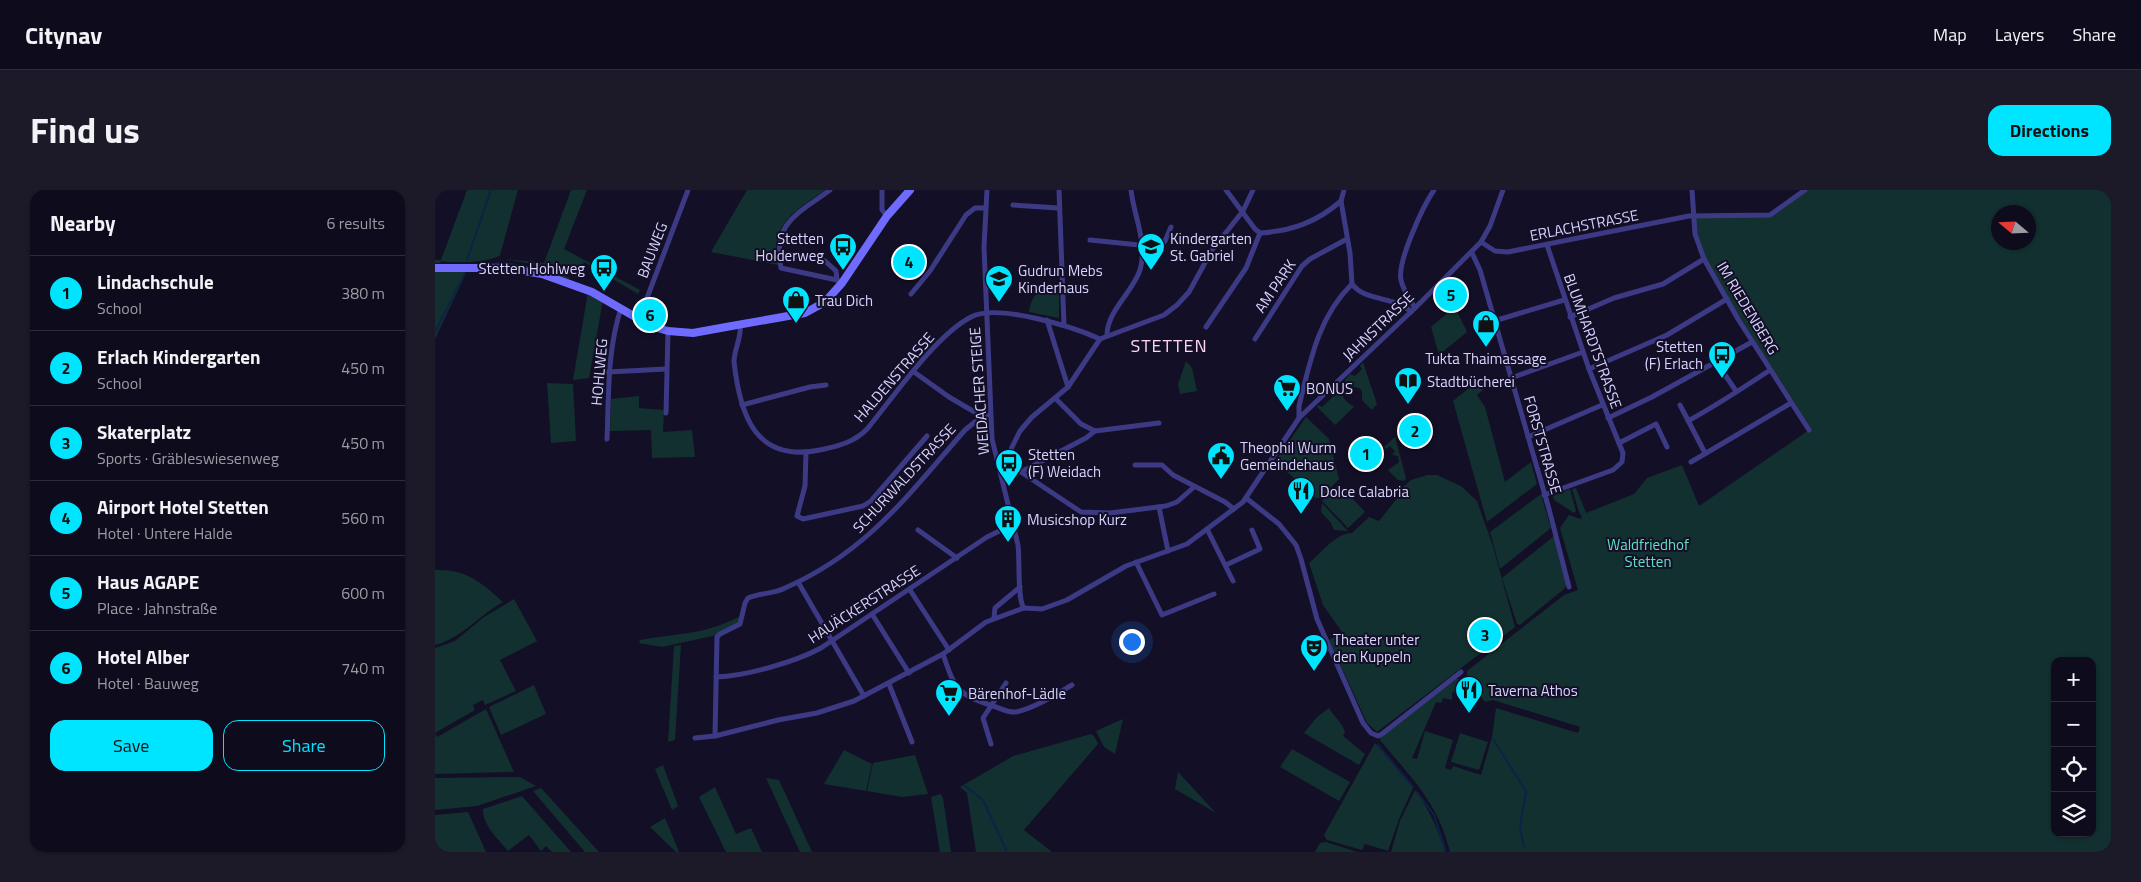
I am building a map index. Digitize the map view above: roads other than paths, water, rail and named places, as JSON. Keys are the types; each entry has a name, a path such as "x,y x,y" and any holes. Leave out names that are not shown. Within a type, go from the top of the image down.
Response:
{"street":[{"name":"BAUWEG","path":"639,319 688,190"},
{"path":"830,190 797,213 786,224 779,244 781,268 839,281"},
{"path":"883,190 882,210 887,216"},
{"path":"435,268 505,268 542,274 592,292 639,319 667,331 693,333 810,311 829,300 839,281 887,216 910,190"},
{"name":"WEIDACHER STEIGE","path":"987,190 985,208 987,314 992,439 1014,524 1020,560 1020,601 1024,608"},
{"path":"1059,190 1058,208 1064,325"},
{"path":"1107,335 1109,323 1138,276 1142,262 1143,246 1131,190"},
{"path":"1226,190 1260,233"},
{"path":"1006,466 1020,431 1032,417 1068,386 1100,339 1164,315 1189,292 1212,250 1243,211 1253,190"},
{"path":"1344,190 1341,201 1352,284 1359,291 1402,304 1413,310"},
{"path":"1413,310 1403,286 1401,273 1420,216 1435,190"},
{"name":"JAHNSTRASSE","path":"994,618 1024,608 1042,609 1067,600 1136,562 1187,544 1234,509 1246,498 1299,418 1472,253 1490,226 1503,190"},
{"name":"IM RIEDENBERG","path":"1692,190 1695,234 1704,259 1752,342 1809,430"},
{"name":"ERLACHSTRASSE","path":"1481,242 1491,249 1503,252 1684,217 1770,215 1805,190"},
{"path":"1260,233 1311,222 1326,214 1341,201"},
{"path":"1013,205 1058,208"},
{"path":"911,294 930,271 966,215 975,208 985,208"},
{"path":"1090,240 1143,246 1162,246 1171,227"},
{"path":"1206,327 1246,268 1260,233"},
{"name":"AM PARK","path":"1255,339 1302,266 1310,259 1347,239"},
{"name":"BLUMHARDTSTRASSE","path":"1544,495 1617,468 1623,458 1619,443 1602,405 1564,300 1547,245"},
{"name":"FORSTSTRASSE","path":"1472,253 1479,270 1511,378 1569,587"},
{"path":"797,257 825,261 836,271 839,281"},
{"path":"1571,317 1615,298 1663,284 1704,259"},
{"path":"1299,418 1299,406 1322,324 1333,304 1352,284"},
{"path":"1589,369 1667,335 1727,299"},
{"path":"1494,321 1564,300"},
{"name":"HOHLWEG","path":"607,439 608,372 616,324 621,308"},
{"path":"987,314 1047,320 1100,339"},
{"name":"HALDENSTRASSE","path":"740,325 741,332 734,353 734,362 746,418 760,436 782,449 806,453 848,443 858,437 868,428 939,343 967,320 976,315 987,314"},
{"path":"1047,320 1068,386"},
{"path":"665,413 667,331"},
{"path":"1608,418 1717,363 1752,342"},
{"path":"1511,378 1583,352"},
{"path":"1717,363 1736,391"},
{"path":"608,372 666,369"},
{"path":"1688,421 1727,399 1736,391 1770,370"},
{"path":"914,372 949,397 983,417"},
{"path":"742,405 810,386 826,385"},
{"path":"1055,398 1081,424 1095,431"},
{"path":"1691,462 1791,403"},
{"path":"1528,437 1602,405"},
{"path":"1680,405 1705,453"},
{"name":"SCHURWALDSTRASSE","path":"716,677 718,635 741,624 745,603 748,598 779,591 847,554 895,511 965,430 983,417 991,414"},
{"path":"1021,472 1086,438 1095,431 1159,423"},
{"path":"1619,443 1656,424 1667,447"},
{"path":"806,453 805,486 797,516 803,520 863,506 871,502 927,436"},
{"path":"1135,465 1162,465 1173,475 1225,502 1234,509"},
{"path":"998,468 1006,466 1021,472 1081,512 1110,513 1159,507 1177,502 1194,487"},
{"path":"1246,498 1279,524 1295,545 1301,559 1317,620 1359,716 1371,733 1378,736 1382,734 1461,672"},
{"path":"1159,507 1167,551"},
{"name":"HAUÄCKERSTRASSE","path":"716,677 741,673 791,660 813,652 995,533 1014,524"},
{"path":"1207,529 1233,581"},
{"path":"918,530 957,558"},
{"path":"1226,565 1260,549 1252,530"},
{"path":"1136,562 1162,616 1214,594"},
{"path":"798,582 864,696"},
{"path":"695,738 715,736 778,720 817,713 864,696 949,650 994,618 995,608 1020,587"},
{"path":"910,590 949,650"},
{"path":"872,614 909,673"},
{"path":"943,654 952,679 962,694 1011,712 1017,712 1072,685"},
{"path":"715,736 716,677"},
{"path":"991,744 983,718 1006,683"},
{"path":"889,684 912,742"}],"waterway":[{"path":"467,260 491,190"},
{"path":"435,332 465,273"},
{"path":"1493,739 1526,791 1520,827 1524,847"},
{"path":"1378,745 1413,787"},
{"path":"965,786 983,800 1007,852"},
{"path":"1417,792 1434,815 1446,852"}],"place":[{"name":"Airport Hotel Stetten","path":"909,262"},
{"name":"Stetten Holderweg","path":"843,271"},
{"name":"Kindergarten St. Gabriel","path":"1151,271"},
{"name":"Stetten Hohlweg","path":"604,292"},
{"name":"Haus AGAPE","path":"1451,295"},
{"name":"Gudrun Mebs Kinderhaus","path":"999,303"},
{"name":"Hotel Alber","path":"650,315"},
{"name":"Trau Dich","path":"796,324"},
{"name":"Tukta Thaimassage","path":"1486,348"},
{"name":"Stetten (F) Erlach","path":"1722,379"},
{"name":"Stadtbücherei","path":"1408,405"},
{"name":"BONUS","path":"1287,412"},
{"name":"Erlach Kindergarten","path":"1415,431"},
{"name":"Lindachschule","path":"1366,454"},
{"name":"Theophil Wurm Gemeindehaus","path":"1221,480"},
{"name":"Stetten (F) Weidach","path":"1009,487"},
{"name":"Dolce Calabria","path":"1301,515"},
{"name":"Musicshop Kurz","path":"1008,543"},
{"name":"Skaterplatz","path":"1485,635"},
{"name":"Theater unter den Kuppeln","path":"1314,672"},
{"name":"Taverna Athos","path":"1469,714"},
{"name":"Bärenhof-Lädle","path":"949,717"}],"district":[{"name":"STETTEN","path":"1169,345"}],"park label":[{"name":"Waldfriedhof Stetten","path":"1648,552"}]}
